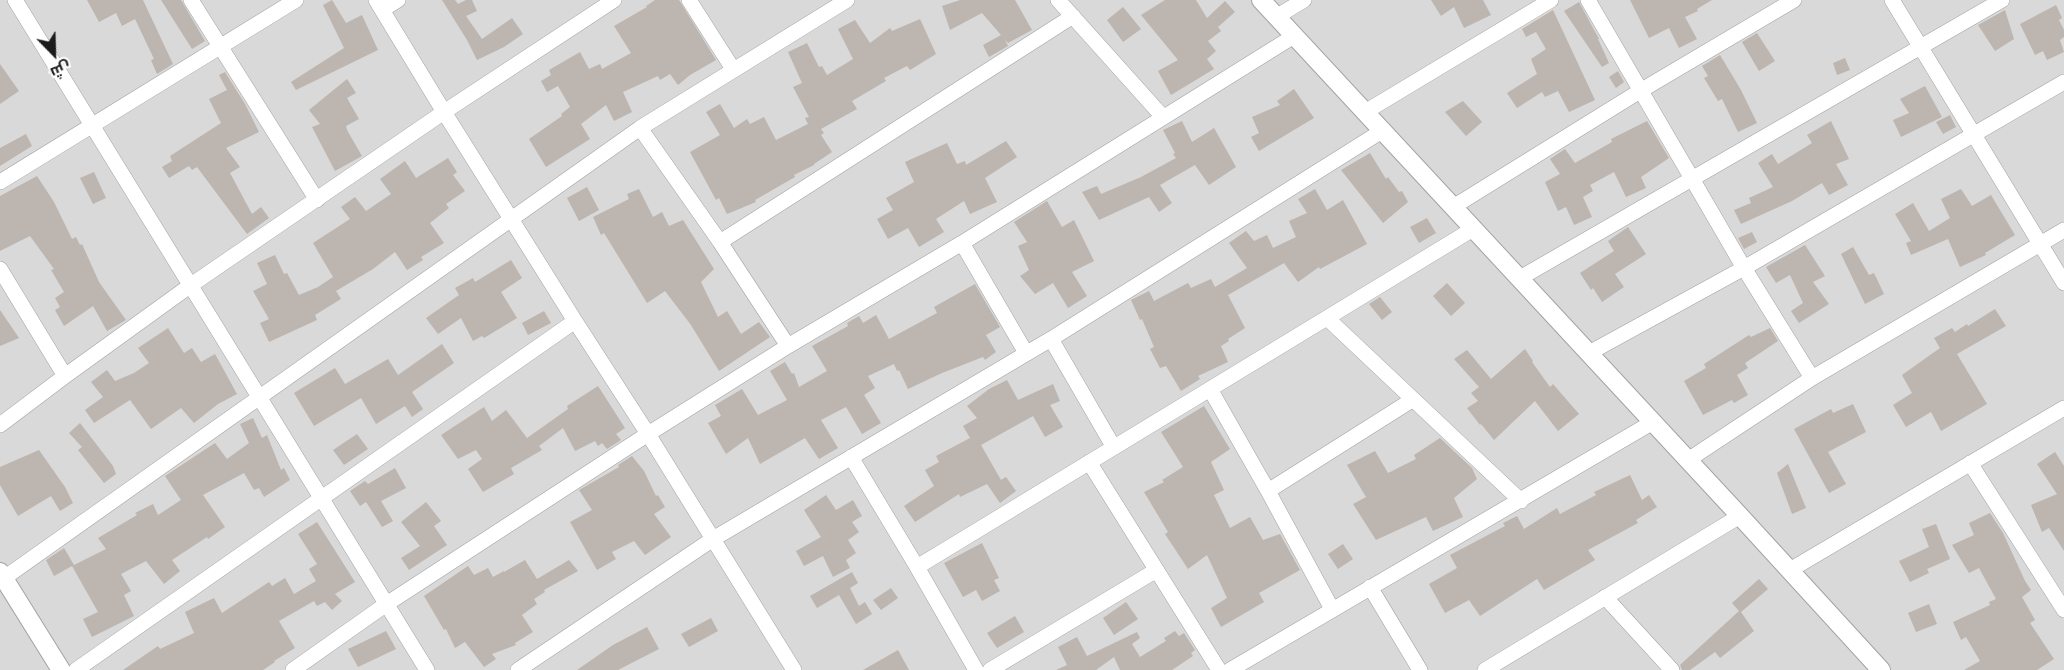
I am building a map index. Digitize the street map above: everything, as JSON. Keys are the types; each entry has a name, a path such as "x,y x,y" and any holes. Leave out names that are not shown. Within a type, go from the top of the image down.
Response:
{"street":[{"path":"15,0 427,670"},
{"path":"191,0 316,200"},
{"path":"0,182 296,0"},
{"path":"398,0 379,5 793,670"},
{"path":"0,425 191,285 444,112 614,0"},
{"path":"689,0 733,69"},
{"path":"61,670 1,577 640,128 846,0"},
{"path":"1058,0 1163,117"},
{"path":"1261,0 1881,670"},
{"path":"1276,17 1304,0"},
{"path":"1365,112 1551,0"},
{"path":"1588,0 1744,268 1812,378"},
{"path":"1453,207 1640,91 1794,0"},
{"path":"1892,0 2064,283"},
{"path":"1520,278 2002,0"},
{"path":"720,242 1073,16"},
{"path":"293,670 385,605 648,434 788,346 962,243 1294,36"},
{"path":"1589,353 1744,268 2064,82"},
{"path":"640,128 720,242 788,346"},
{"path":"518,670 713,539 1051,339 1382,131"},
{"path":"917,567 1113,446 1328,319 1473,228"},
{"path":"1688,460 1812,378 2064,230"},
{"path":"962,243 1026,353"},
{"path":"0,269 65,376"},
{"path":"1328,319 1521,501"},
{"path":"76,670 575,321"},
{"path":"1051,339 1113,446"},
{"path":"1210,389 1332,609"},
{"path":"1268,490 1412,400"},
{"path":"1790,570 2064,408"},
{"path":"1230,670 1653,422"},
{"path":"851,457 976,670"},
{"path":"1089,462 1155,571 1219,670"},
{"path":"1970,464 2058,590 2064,610"},
{"path":"1485,670 1740,516"},
{"path":"990,670 1155,571"},
{"path":"1370,587 1420,670"},
{"path":"1605,597 1672,670"}],"shaded area":[{"path":"0,0 2064,0 2064,670 0,670"}],"building":[{"path":"87,0 143,0 173,64 157,74 151,60 154,59 135,19 122,26 116,13 99,22"},
{"path":"161,0 181,0 205,41 192,49"},
{"path":"332,0 346,23 362,15 378,50 296,90 291,82 344,48 323,5"},
{"path":"442,0 455,0 458,4 472,0 477,11 466,16 482,39 512,18 523,34 504,47 477,60"},
{"path":"655,0 679,0 716,60 678,85 670,74 660,80 658,76 623,92 632,112 614,121 606,105 581,124 590,139 546,167 529,139 562,116 561,114 570,107 558,86 547,92 541,81 551,75 549,70 580,52 589,69 600,64 602,69 631,53 614,26"},
{"path":"960,0 1015,0 1032,30 1008,43 1005,40 1008,46 989,57 983,45 1001,35 982,13 950,30 942,6"},
{"path":"1165,0 1196,0 1207,18 1225,1 1235,12 1218,27 1221,31 1208,41 1216,51 1207,59 1214,69 1171,95 1158,71 1178,60 1141,15"},
{"path":"1431,0 1483,0 1491,15 1464,28 1454,7 1441,16"},
{"path":"1630,0 1712,0 1697,9 1698,11 1685,17 1697,39 1679,48 1669,28 1649,38"},
{"path":"1579,2 1609,63 1602,67 1564,11"},
{"path":"2056,5 2062,18 2059,20 2064,30 2064,37 2060,40 2064,52 2047,60 2043,51 2035,55 2020,24"},
{"path":"1123,7 1141,29 1123,42 1107,20"},
{"path":"1553,10 1595,100 1569,112 1558,91 1545,97 1542,92 1517,108 1507,93 1537,74 1531,59 1546,49 1536,32 1526,37 1522,29"},
{"path":"2005,10 2014,39 1995,51 1978,25"},
{"path":"920,19 936,54 910,70 907,66 884,78 886,81 852,101 857,109 821,129 824,133 821,135 832,152 755,200 756,202 727,214 719,198 716,200 690,152 720,135 706,112 720,104 734,128 747,119 750,124 764,117 776,140 808,124 805,118 809,117 793,87 802,83 788,52 807,43 819,67 822,66 827,75 853,59 838,29 855,20 870,43 890,28 892,31"},
{"path":"1757,33 1775,61 1759,71 1742,42"},
{"path":"1720,55 1757,123 1738,132 1722,99 1718,101 1704,78 1708,76 1702,66"},
{"path":"1845,58 1850,70 1837,75 1833,63"},
{"path":"0,64 19,91 0,104"},
{"path":"1618,71 1624,82 1616,88 1609,77"},
{"path":"225,72 259,132 226,148 240,167 230,173 252,214 261,207 269,218 247,234 197,167 192,170 189,166 169,178 162,167 172,161 170,156 221,123 209,99 227,90 219,75"},
{"path":"347,79 356,93 347,98 359,119 346,126 362,156 335,171 312,127 320,124 309,110"},
{"path":"1925,86 1942,117 1901,137 1893,120 1909,113 1900,99"},
{"path":"1294,89 1314,118 1259,151 1251,137 1259,133 1252,117 1280,105 1277,101"},
{"path":"1463,101 1482,122 1466,136 1445,112"},
{"path":"1950,115 1956,127 1943,134 1936,122"},
{"path":"1182,121 1192,142 1214,128 1236,167 1209,185 1195,165 1160,185 1172,203 1159,212 1149,197 1099,220 1082,192 1097,186 1101,194 1141,177 1176,158 1163,130"},
{"path":"1647,121 1669,158 1641,177 1646,188 1626,197 1614,172 1590,185 1593,191 1583,197 1592,217 1574,225 1566,207 1558,211 1545,182 1560,174 1550,159 1565,149 1575,163 1612,142 1611,139"},
{"path":"1831,121 1849,159 1836,164 1848,185 1829,195 1822,183 1792,201 1741,224 1734,210 1751,203 1749,198 1773,187 1758,163 1772,154 1778,164 1812,143 1807,135"},
{"path":"26,134 32,146 0,166 0,148"},
{"path":"1006,141 1017,157 985,178 997,202 970,214 964,201 936,219 944,232 919,247 908,228 888,239 877,219 893,210 886,198 914,182 905,162 947,143 957,164 965,161 966,165"},
{"path":"1370,153 1386,179 1388,177 1399,192 1402,191 1408,202 1383,223 1341,170"},
{"path":"448,158 457,172 453,175 465,191 446,204 449,208 430,223 444,243 421,257 423,260 407,270 395,252 373,269 336,291 341,299 315,315 317,320 269,342 260,323 269,319 253,291 267,284 257,263 275,255 284,274 287,273 299,295 318,287 333,277 313,243 350,219 341,207 355,197 366,211 391,194 380,179 405,161 416,178"},
{"path":"94,172 106,198 93,204 80,178"},
{"path":"37,176 54,202 72,239 76,237 80,245 82,244 99,282 126,320 107,331 93,306 64,326 55,310 60,307 55,298 64,292 51,270 54,269 30,236 0,251 0,196"},
{"path":"587,187 599,210 579,221 567,198"},
{"path":"639,189 653,217 662,212 669,226 683,220 714,269 701,282 718,317 727,311 741,334 759,322 770,337 719,371 691,325 665,291 647,303 604,233 601,235 593,217 629,199 627,194"},
{"path":"1315,189 1327,210 1343,200 1367,244 1320,269 1319,267 1298,282 1284,263 1228,295 1245,328 1221,346 1228,362 1198,376 1200,379 1181,391 1166,366 1160,368 1150,349 1154,347 1131,300 1149,291 1154,301 1188,283 1191,288 1211,279 1215,287 1247,268 1229,243 1246,231 1254,241 1267,235 1273,248 1296,237 1289,221 1307,213 1298,199"},
{"path":"1961,189 1972,206 1991,195 2015,235 1985,253 1986,255 1960,267 1948,239 1911,255 1906,243 1911,241 1895,214 1913,203 1929,231 1950,218 1941,199"},
{"path":"1047,201 1062,227 1074,220 1094,261 1072,272 1087,296 1068,308 1053,283 1035,294 1020,276 1029,270 1018,246 1027,242 1014,222"},
{"path":"1427,218 1436,233 1419,243 1410,227"},
{"path":"1628,227 1646,254 1615,274 1624,287 1602,302 1580,273 1614,251 1608,241"},
{"path":"1752,232 1757,242 1744,249 1738,238"},
{"path":"1805,245 1825,276 1813,282 1829,304 1799,323 1791,311 1803,303 1790,275 1776,283 1766,267"},
{"path":"1853,247 1869,275 1874,273 1884,294 1865,304 1841,254"},
{"path":"511,260 522,278 501,292 517,318 484,338 482,336 473,341 461,318 438,334 426,318 459,295 455,288 473,278 475,282"},
{"path":"1447,283 1465,303 1451,316 1433,296"},
{"path":"975,284 1000,327 986,335 996,352 985,360 983,357 908,389 894,364 868,376 875,388 864,395 881,423 862,434 846,407 821,420 838,448 819,459 805,438 760,464 748,438 726,454 708,423 721,416 715,405 742,389 758,415 787,400 770,371 785,362 792,374 794,373 799,387 827,371 812,346 848,326 847,323 859,316 863,323 876,315 889,339 937,313 934,307"},
{"path":"1380,297 1392,312 1382,320 1369,304"},
{"path":"1995,309 2006,326 1957,354 1987,404 1941,431 1931,412 1906,427 1893,405 1912,393 1902,375 1940,348 1934,338 1952,328 1955,332 1967,324 1968,326"},
{"path":"0,310 19,338 0,346"},
{"path":"544,311 551,323 528,335 522,323"},
{"path":"168,328 184,353 192,348 201,362 215,354 237,394 218,404 194,423 181,408 151,429 130,400 94,423 85,410 103,397 91,382 107,370 115,381 134,373 149,363 138,348"},
{"path":"1770,328 1778,341 1745,363 1748,368 1737,375 1748,395 1734,403 1732,400 1703,415 1684,381 1706,368 1704,364 1749,335 1751,337"},
{"path":"442,344 454,363 412,392 423,409 412,417 405,406 376,424 361,398 314,426 294,393 335,368 345,384 388,359 398,375"},
{"path":"1525,349 1550,387 1553,384 1579,414 1558,431 1535,401 1494,440 1467,408 1478,401 1471,393 1479,387 1454,359 1467,350 1491,379"},
{"path":"1007,380 1018,400 1053,384 1060,401 1050,405 1063,427 1045,437 1033,416 981,445 1001,480 1006,477 1016,491 1000,503 987,484 960,497 959,494 915,522 904,506 934,486 925,470 939,462 936,456 970,438 963,426 977,418 967,406 989,389"},
{"path":"598,386 625,428 616,434 621,440 607,449 602,443 598,446 595,441 575,451 563,428 539,446 542,450 511,468 514,474 483,492 468,469 482,459 476,450 458,459 441,435 484,407 492,421 506,410 527,438 568,409 567,406"},
{"path":"1853,404 1866,432 1828,452 1846,484 1829,493 1794,429 1831,409 1833,413"},
{"path":"1204,406 1230,449 1211,462 1224,490 1214,495 1230,528 1250,517 1263,540 1280,534 1300,570 1259,593 1264,602 1221,627 1211,608 1227,598 1207,555 1188,569 1165,534 1168,532 1144,492 1164,482 1162,480 1183,467 1161,432"},
{"path":"253,418 262,438 267,435 281,470 284,468 290,480 264,497 259,488 254,490 244,473 203,495 225,527 172,560 180,571 164,584 146,561 121,574 131,591 124,595 134,616 92,637 83,619 98,612 72,566 106,549 98,538 137,515 135,513 153,504 158,515 181,500 165,476 215,443 227,459 249,443 240,424"},
{"path":"80,423 113,466 116,474 104,483 78,450 82,447 69,433"},
{"path":"357,434 368,449 344,465 333,450"},
{"path":"1440,438 1472,468 1477,479 1454,498 1463,517 1433,531 1426,517 1376,540 1353,504 1366,497 1347,465 1375,451 1388,473 1416,459 1414,455"},
{"path":"39,450 65,487 73,503 60,511 51,496 18,516 0,485 0,467"},
{"path":"2055,452 2064,466 2064,551 2049,528 2042,532 2031,505 2057,494 2037,464"},
{"path":"632,456 644,471 656,496 658,495 665,507 654,514 671,537 645,555 634,541 612,552 616,559 597,570 570,522 592,510 579,490 619,467 618,465"},
{"path":"1788,464 1806,508 1792,514 1777,473"},
{"path":"395,468 406,488 381,501 393,521 382,527 366,502 360,506 350,491 365,481 368,484"},
{"path":"1630,475 1642,500 1649,495 1657,507 1636,520 1638,523 1588,550 1595,560 1544,590 1537,579 1480,616 1469,600 1445,613 1429,584 1457,568 1450,555 1505,526 1503,523 1517,516 1524,529 1557,508 1560,514 1596,495 1594,492"},
{"path":"826,495 836,510 853,500 862,516 852,522 859,532 848,540 856,553 846,560 850,568 833,577 823,556 804,566 796,551 821,537 804,510"},
{"path":"426,502 441,521 434,526 447,545 409,570 401,558 420,546 401,522"},
{"path":"1990,513 2003,533 2031,590 2022,597 2035,620 2030,623 2054,659 2037,670 1964,670 1980,661 1966,637 1961,640 1953,622 1990,605 1989,602 1996,599 1979,568 1969,573 1952,545 1974,535 1969,523"},
{"path":"317,522 355,582 335,594 342,601 332,610 325,602 317,606 314,601 279,621 295,648 263,670 123,670 158,646 160,649 194,633 185,612 214,598 222,613 269,582 272,586 285,578 294,594 316,581 309,569 317,564 298,534"},
{"path":"1936,524 1950,559 1927,569 1929,573 1910,582 1899,561 1929,547 1922,529"},
{"path":"982,543 999,578 994,580 1000,591 982,601 976,590 963,597 944,563"},
{"path":"1343,544 1353,559 1338,569 1328,554"},
{"path":"64,548 74,565 54,576 46,560"},
{"path":"525,560 537,579 569,560 578,571 544,590 545,592 534,599 537,604 522,615 533,632 515,643 516,645 492,654 496,659 484,667 465,642 455,648 446,629 444,630 424,596 468,566 474,575 488,568 493,577"},
{"path":"852,572 858,583 850,588 859,606 865,602 872,614 856,624 839,595 817,608 810,596"},
{"path":"1759,579 1768,589 1741,612 1754,631 1720,658 1715,652 1690,670 1682,670 1680,665 1739,611 1732,603"},
{"path":"891,588 898,598 881,610 873,600"},
{"path":"1126,602 1138,619 1114,635 1103,618"},
{"path":"1929,604 1937,624 1916,632 1908,613"},
{"path":"1015,616 1024,632 997,648 987,633"},
{"path":"711,618 718,631 689,647 681,634"},
{"path":"647,627 659,649 618,670 577,670 613,645"},
{"path":"386,631 396,649 358,667 348,649"},
{"path":"1175,631 1179,636 1184,633 1195,650 1191,653 1193,656 1172,670 1120,670 1114,657 1096,670 1056,670 1067,665 1058,647 1077,637 1087,656 1137,632 1140,638 1132,644 1140,657 1166,641 1164,638"},
{"path":"898,650 909,670 863,670"}]}
